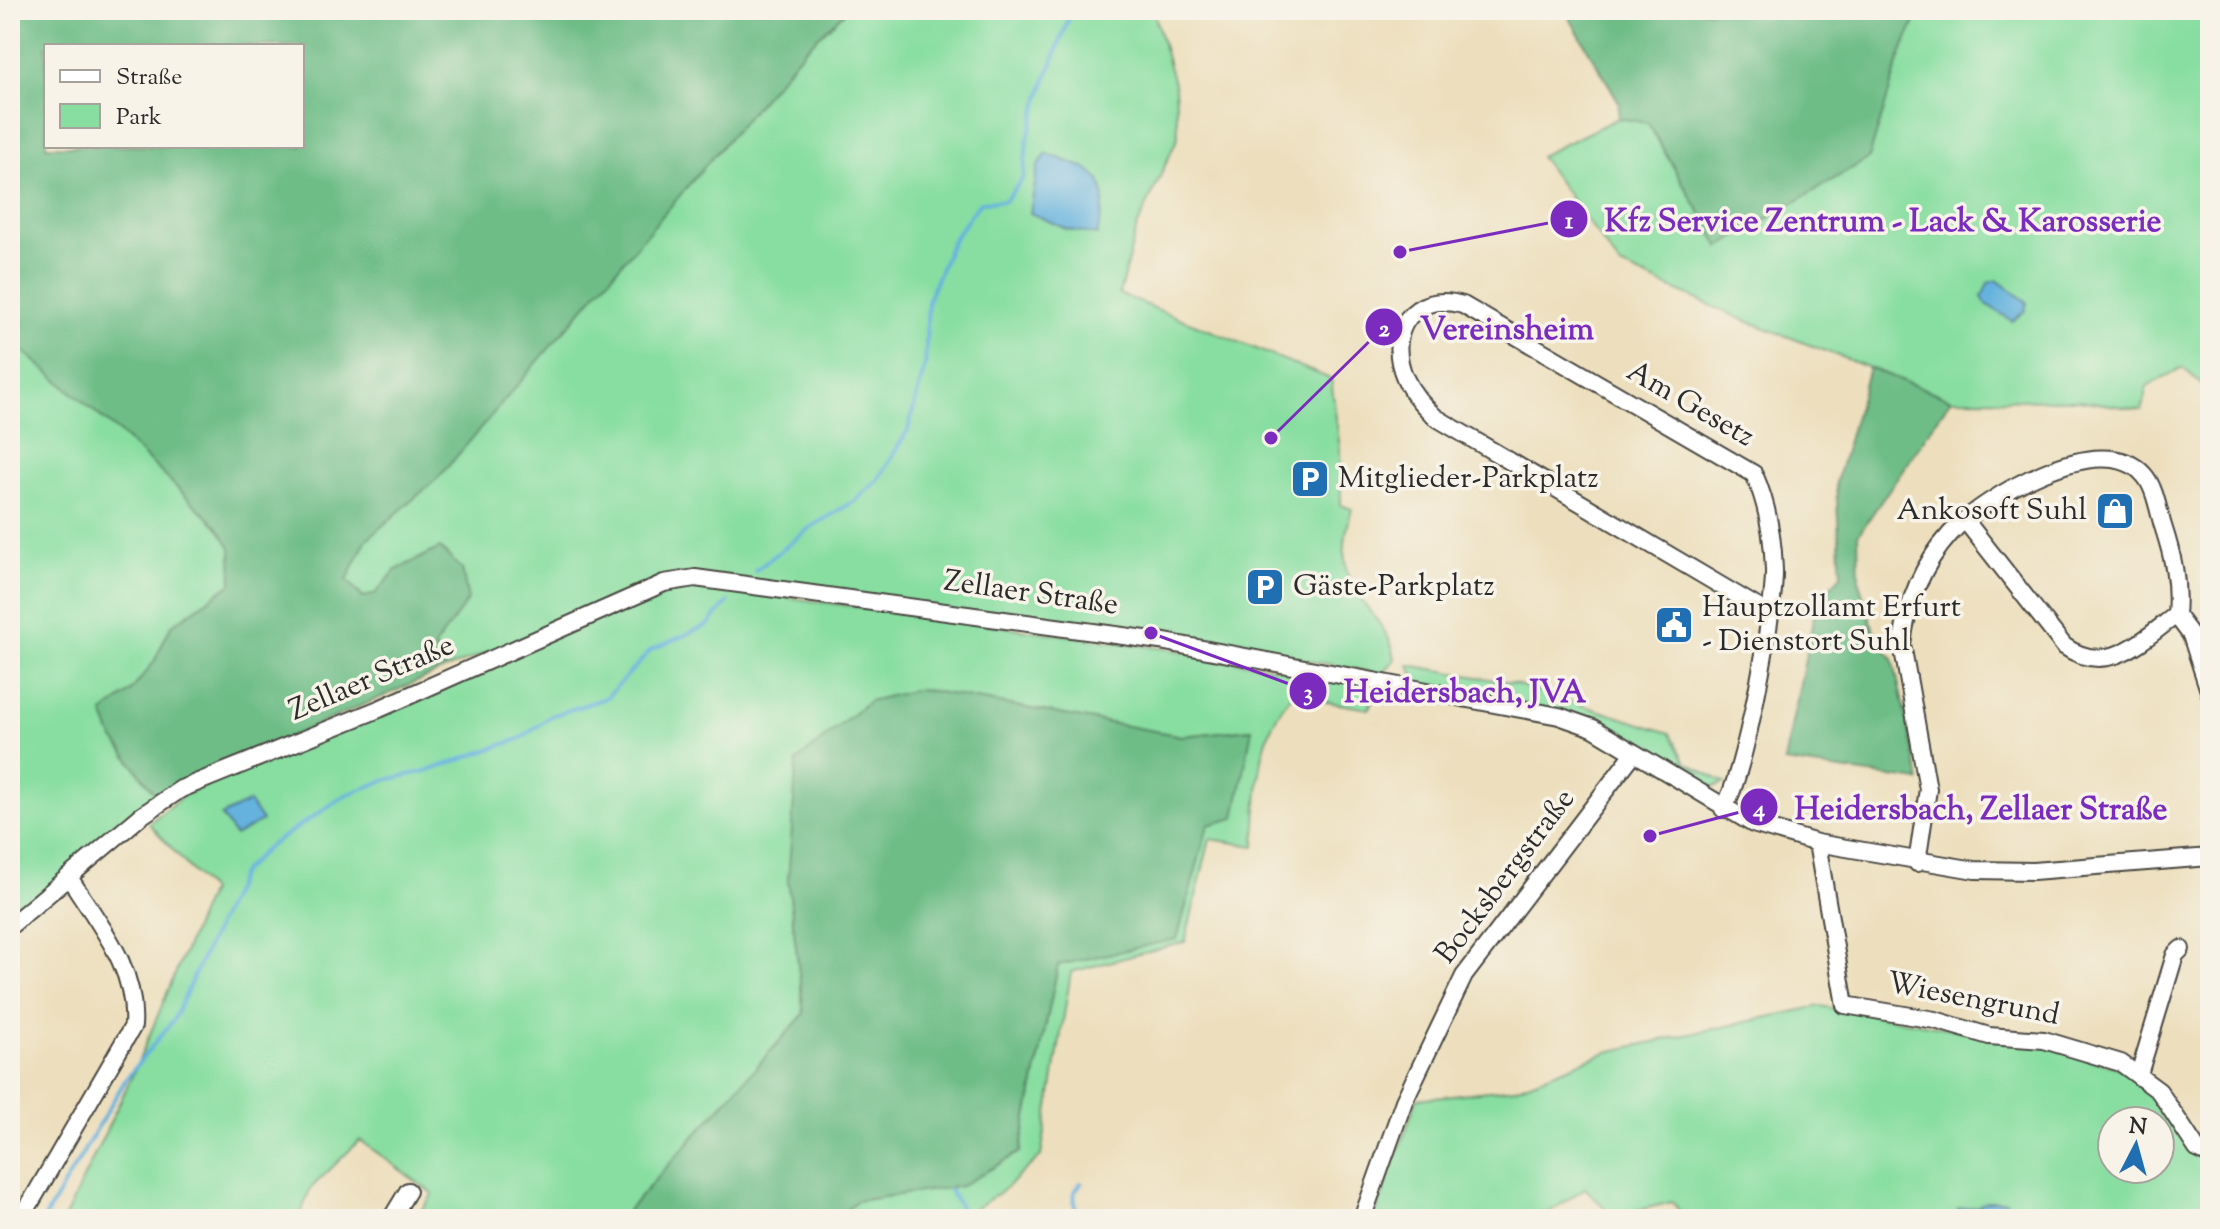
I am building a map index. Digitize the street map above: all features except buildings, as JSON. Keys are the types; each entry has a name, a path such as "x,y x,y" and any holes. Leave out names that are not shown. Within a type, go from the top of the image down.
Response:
{"street":[{"name":"Am Gesetz","path":"1723,809 1732,797 1741,766 1769,614 1775,571 1765,499 1754,474 1463,305 1447,300 1427,303 1408,317 1401,330 1400,365 1418,401 1435,417 1769,614"},
{"path":"1917,863 1928,789 1904,667 1905,620 1934,555 1965,520 2033,476 2051,468 2098,459 2129,465 2148,480 2171,546 2179,587 2176,615 2191,635 2210,694"},
{"path":"1965,520 2064,646 2081,658 2101,659 2128,651 2176,615"},
{"name":"Zellaer Straße","path":"10,926 141,816 181,789 379,709 664,583 695,578 1176,644 1559,716 1593,728 1723,809 1753,824 1817,843 1917,863 1975,870 2033,871 2210,857"},
{"name":"Bocksbergstraße","path":"1362,1219 1404,1101 1464,976 1634,753"},
{"name":"Wiesengrund","path":"1817,843 1845,1005 1935,1020 1989,1036 2044,1040 2121,1063 2159,1091 2197,1149 2210,1155"},
{"path":"21,1219 133,1026 135,998 128,973 69,877"},
{"path":"2139,1074 2175,955 2181,949"},
{"path":"391,1219 408,1191"}],"green space":[{"path":"10,10 847,10 805,49 439,477 366,540 347,580 363,598 376,593 396,570 440,548 462,569 468,600 434,647 446,669 156,795 112,736 103,713 130,692 154,662 171,626 232,583 231,547 216,525 120,433 10,340"},
{"path":"847,10 1158,10 1155,16 1175,87 1178,137 1137,227 1119,294 1331,379 1340,449 1341,505 1352,509 1346,537 1346,566 1351,584 1383,628 1392,647 1395,659 1383,674 1180,637 1179,626 1176,644 896,603 664,583 446,669 396,570 376,594 363,598 347,580 366,540 805,49"},
{"path":"1565,10 1920,10 1902,51 1869,158 1720,247 1648,123 1618,118 1619,102"},
{"path":"1920,10 2210,10 2210,391 2183,368 2147,386 2142,410 2079,400 1951,399 1742,319 1620,266 1540,156 1618,118 1648,123 1720,247 1902,51"},
{"path":"10,340 120,433 216,525 231,547 233,582 171,626 154,662 130,692 103,713 112,736 156,795 10,919"},
{"path":"1869,368 1951,399 1858,535 1859,582 1877,641 1893,659 1920,781 1784,762 1817,601 1841,575 1836,482"},
{"path":"696,585 1174,650 1377,686 1369,709 1291,696 1279,712 1261,766 1255,846 1210,839 1185,942 1071,972 1041,1156 1001,1192 965,1215 974,1219 838,1219 856,1201 961,1186 1020,1152 1058,965 1177,939 1208,825 1251,729 1182,736 921,689 788,880 804,1014 620,1219 415,1219 433,1194 360,1140 310,1189 299,1219 64,1219 134,1072 210,891 149,823 184,795 644,594"},
{"path":"1409,665 1512,683 1670,733 1686,762 1725,783 1704,790 1630,744 1418,682"},
{"path":"920,689 1182,736 1252,729 1235,818 1208,825 1177,939 1058,965 1020,1152 961,1186 856,1201 838,1219 620,1219 804,1014 788,880 797,761 869,701"},
{"path":"1820,1006 2044,1045 2119,1068 2138,1079 2161,1105 2096,1105 2096,1185 2176,1185 2176,1122 2210,1161 2210,1219 1685,1219 1673,1202 1613,1216 1585,1188 1539,1219 1374,1219 1417,1099 1515,1088 1607,1052"}],"water":[{"path":"1047,154 1080,166 1098,179 1104,199 1097,235 1066,229 1030,213 1038,165"},
{"path":"1997,280 2027,302 2025,311 2012,321 1985,303 1982,297 1988,283"},
{"path":"249,802 262,821 235,836 221,816"},
{"path":"1986,1201 2007,1201 2008,1219 1959,1219 1958,1209 1976,1207"}],"waterway":[{"path":"755,571 811,527 856,500 878,480 908,430 925,365 928,300 952,241 980,202 1005,201 1023,178 1027,142 1043,87 1072,10"},
{"path":"44,1219 126,1079 174,1019 242,872 268,847 346,795 386,780 431,770 522,738 551,716 606,698 651,650 708,625 728,602"},
{"path":"1076,1219 1074,1192 1081,1183"},
{"path":"949,1190 968,1219"}],"place":[{"name":"Kfz Service Zentrum - Lack & Karosserie","path":"1400,252"},
{"name":"Vereinsheim","path":"1271,438"},
{"name":"Mitglieder-Parkplatz","path":"1310,479"},
{"name":"Ankosoft Suhl","path":"2115,511"},
{"name":"Gäste-Parkplatz","path":"1265,587"},
{"name":"Hauptzollamt Erfurt - Dienstort Suhl","path":"1674,625"},
{"name":"Heidersbach, JVA","path":"1151,633"},
{"name":"Heidersbach, Zellaer Straße","path":"1650,836"}]}
